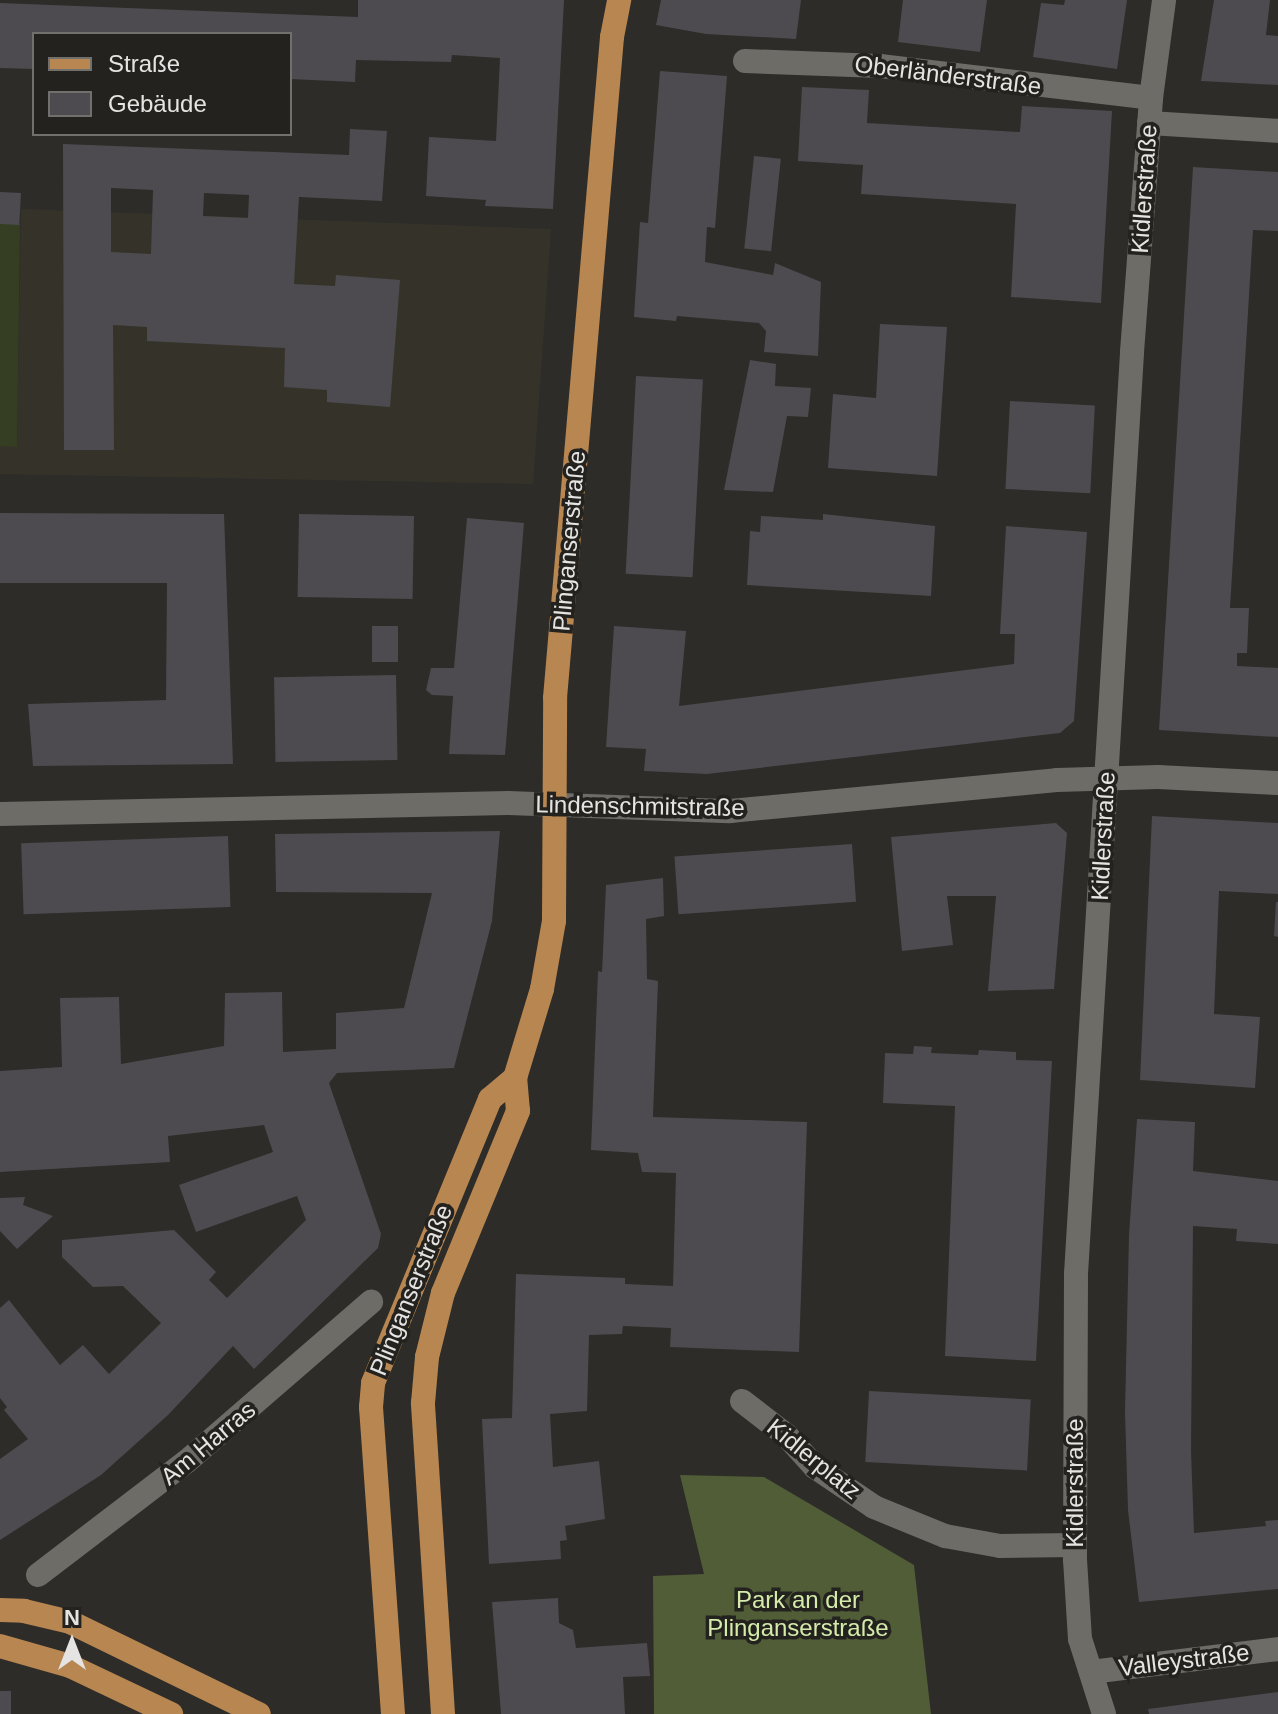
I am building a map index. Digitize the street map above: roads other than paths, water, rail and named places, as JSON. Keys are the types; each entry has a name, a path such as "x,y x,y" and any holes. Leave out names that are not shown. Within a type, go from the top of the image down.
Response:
{"main road":[{"name":"Plinganserstraße","path":"443,1714 423,1403 427,1357 443,1293 518,1111 515,1078 542,989 554,921 555,698 611,52 619,0"},
{"name":"Plinganserstraße","path":"393,1714 371,1407 373,1383 490,1099 515,1078"},
{"path":"0,1610 24,1611 70,1622 259,1714"},
{"path":"0,1646 70,1666 171,1714"}],"street":[{"name":"Kidlerstraße","path":"1104,1714 1080,1639 1075,1545 1076,1274 1149,123 1164,0"},
{"name":"Oberländerstraße","path":"745,61 880,66 1151,98"},
{"path":"1149,123 1278,131"},
{"name":"Lindenschmitstraße","path":"0,814 508,803 730,811 1107,777 1278,783"},
{"name":"Am Harras","path":"38,1575 186,1462 371,1302"},
{"name":"Kidlerplatz","path":"742,1401 786,1435 815,1467 874,1507 945,1536 1000,1546 1075,1545"},
{"name":"Valleystraße","path":"1091,1672 1278,1649"}],"park label":[{"name":"Park an der Plinganserstraße","path":"798,1614"}]}
